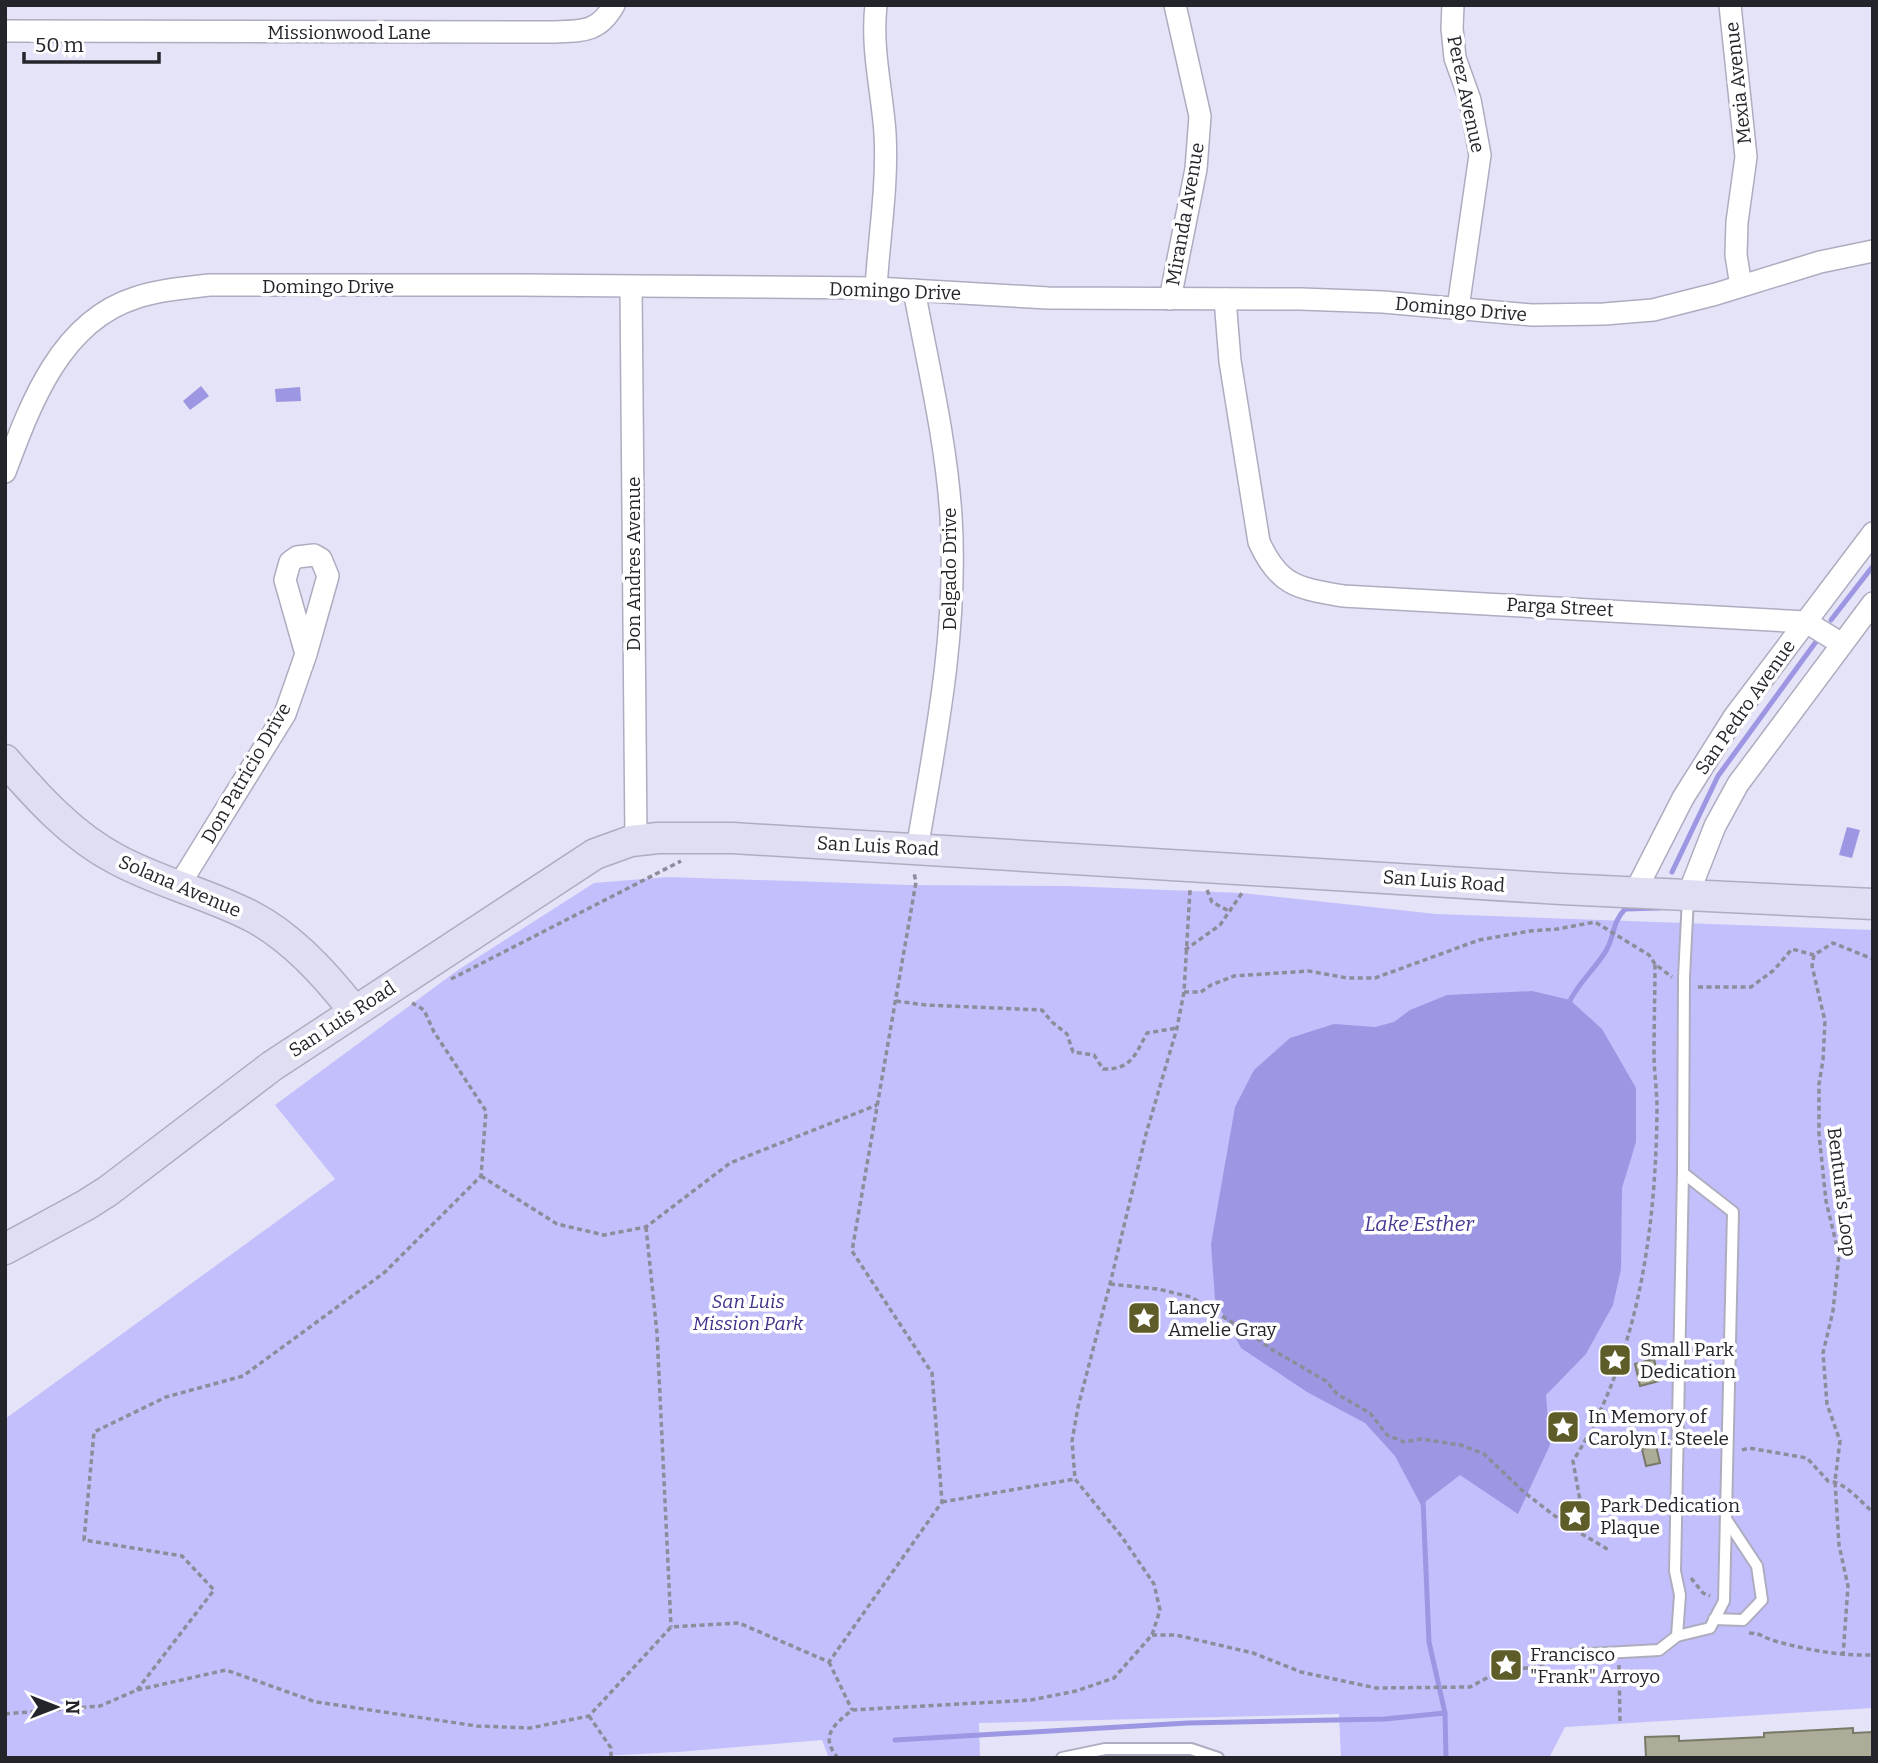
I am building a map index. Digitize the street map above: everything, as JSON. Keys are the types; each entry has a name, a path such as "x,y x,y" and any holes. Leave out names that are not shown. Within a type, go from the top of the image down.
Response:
{"street":[{"path":"876,5 873,31 885,162 876,288"},
{"name":"Miranda Avenue","path":"1170,299 1196,169 1200,116 1175,5"},
{"name":"Perez Avenue","path":"1453,5 1455,58 1470,100 1480,156 1458,308"},
{"name":"Mexia Avenue","path":"1730,5 1746,147 1744,184 1737,222 1736,255 1741,286"},
{"name":"Missionwood Lane","path":"5,31 555,32 584,31 597,26 610,12"},
{"name":"Domingo Drive","path":"5,472 41,385 78,333 104,313 133,298 163,290 209,285 876,288 1048,298 1370,302 1532,315 1604,314 1653,310 1820,262 1873,251"},
{"name":"Don Andres Avenue","path":"631,287 636,841"},
{"name":"Delgado Drive","path":"914,290 944,455 951,515 953,571 951,629 944,696 915,858"},
{"name":"Parga Street","path":"1225,299 1230,361 1259,542 1276,573 1291,584 1343,596 1806,622 1842,644"},
{"name":"San Pedro Avenue","path":"1634,892 1683,798 1713,748 1873,533"},
{"name":"San Pedro Avenue","path":"1688,895 1715,826 1738,784 1873,603"},
{"name":"Don Patricio Drive","path":"178,887 285,714 306,654"},
{"name":"Solana Avenue","path":"5,760 54,814 113,858 252,917 269,927 298,950 338,990 354,1011"},
{"name":"San Luis Road","path":"5,1249 108,1191 272,1066 595,854 636,841 658,838 733,838 915,858 1191,874 1873,904"}],"lane":[{"path":"1677,1636 1680,1595 1675,1570 1683,1205 1684,985 1688,895"},
{"path":"1568,1655 1659,1650 1677,1636 1710,1628 1724,1601 1733,1212 1683,1173"},
{"path":"1683,1205 1703,1188"},
{"path":"1714,1619 1743,1620 1762,1600 1757,1566 1726,1519"},
{"path":"1062,1758 1105,1749 1191,1749 1217,1758"}],"path":[{"path":"829,1662 942,1502 932,1373 852,1251 916,882 915,858"},
{"path":"442,984 685,859"},
{"path":"838,1758 831,1750 828,1739 834,1725 852,1710 1031,1700 1076,1691 1114,1678 1152,1635 1160,1611 1154,1584 1122,1537 1075,1479 1072,1441 1077,1407 1146,1134 1177,1028 1184,992 1191,874 1205,883 1212,902 1229,911"},
{"path":"1185,950 1220,925 1247,885"},
{"path":"1184,992 1201,992 1234,976 1309,971 1347,978 1375,978 1479,940 1595,922 1649,956 1655,964 1684,985 1713,988 1751,987 1774,970 1792,949 1814,955 1833,943 1873,959"},
{"name":"Bentura's Loop","path":"1814,955 1812,966 1825,1021 1819,1084 1819,1134 1826,1201 1839,1255 1833,1311 1824,1353 1827,1404 1840,1441 1835,1481 1839,1545 1847,1586 1843,1656"},
{"path":"1579,1532 1581,1506 1573,1461 1590,1434 1617,1371 1633,1324 1646,1254 1657,1107 1654,1056 1655,964"},
{"path":"137,1690 215,1590 182,1556 84,1540 94,1432 166,1397 243,1376 386,1272 481,1176 486,1111 434,1031 424,1010 410,1003 420,996"},
{"path":"896,1001 926,1006 1042,1010 1052,1023 1067,1034 1073,1052 1094,1055 1103,1069 1117,1070 1133,1060 1147,1032 1177,1028"},
{"path":"481,1176 557,1224 604,1235 646,1227 730,1163 877,1105"},
{"path":"646,1227 657,1333 671,1627"},
{"path":"1110,1284 1158,1289 1191,1297 1233,1323 1249,1328 1271,1349 1326,1381 1337,1394 1370,1413 1387,1436 1404,1442 1415,1439 1461,1444 1484,1454 1525,1493 1568,1526 1609,1550"},
{"path":"1740,1450 1749,1448 1807,1458 1828,1481 1835,1481 1873,1512"},
{"path":"942,1502 1075,1479"},
{"path":"1675,1570 1690,1578 1703,1593 1724,1601"},
{"path":"5,1714 100,1706 137,1690 226,1670 316,1702 477,1726 530,1728 589,1716 671,1627 739,1623 829,1662 852,1710"},
{"path":"1753,1624 1759,1633 1771,1640 1843,1656 1873,1655"},
{"path":"1746,1633 1759,1633"},
{"path":"1152,1635 1176,1635 1253,1653 1301,1671 1376,1688 1470,1688 1498,1672 1534,1667 1568,1655"},
{"path":"1619,1652 1620,1724"},
{"path":"589,1716 611,1748 611,1758"}],"green space":[{"name":"San Luis Mission Park","path":"668,877 909,885 1067,886 1242,893 1436,914 1873,930 1873,1708 1565,1727 1549,1758 1341,1758 1339,1714 979,1723 980,1758 829,1758 822,1740 562,1758 5,1758 5,1419 335,1179 275,1105 458,970 594,883"}],"water":[{"path":"201,386 209,396 190,410 183,401"},
{"path":"300,387 301,401 276,402 275,389"},
{"path":"1847,827 1860,830 1852,858 1839,855"},
{"name":"Lake Esther","path":"1532,991 1570,1000 1602,1029 1636,1088 1636,1142 1622,1188 1621,1269 1613,1305 1586,1354 1546,1395 1550,1445 1518,1514 1460,1475 1421,1505 1395,1456 1365,1423 1307,1392 1241,1348 1215,1299 1211,1244 1235,1107 1254,1070 1290,1038 1334,1024 1375,1027 1394,1022 1410,1010 1447,995"}],"building":[{"path":"1654,1359 1659,1381 1640,1386 1635,1364"},
{"path":"1656,1446 1660,1463 1646,1466 1642,1449"},
{"path":"1853,1728 1853,1733 1873,1732 1873,1758 1646,1758 1645,1737 1679,1736 1679,1741 1764,1737 1764,1733"}],"waterway":[{"path":"1831,620 1873,566"},
{"path":"1672,872 1718,776 1818,639"},
{"path":"1568,1005 1610,944 1618,919 1625,909 1659,908"},
{"path":"1423,1500 1429,1642 1445,1713 1446,1758"},
{"path":"895,1740 1188,1723 1385,1719 1445,1713"}],"place":[{"name":"Lancy Amelie Gray","path":"1144,1318"},
{"name":"Small Park Dedication","path":"1615,1360"},
{"name":"In Memory of Carolyn I. Steele","path":"1563,1427"},
{"name":"Park Dedication Plaque","path":"1575,1516"},
{"name":"Francisco \"Frank\" Arroyo","path":"1506,1665"}]}
